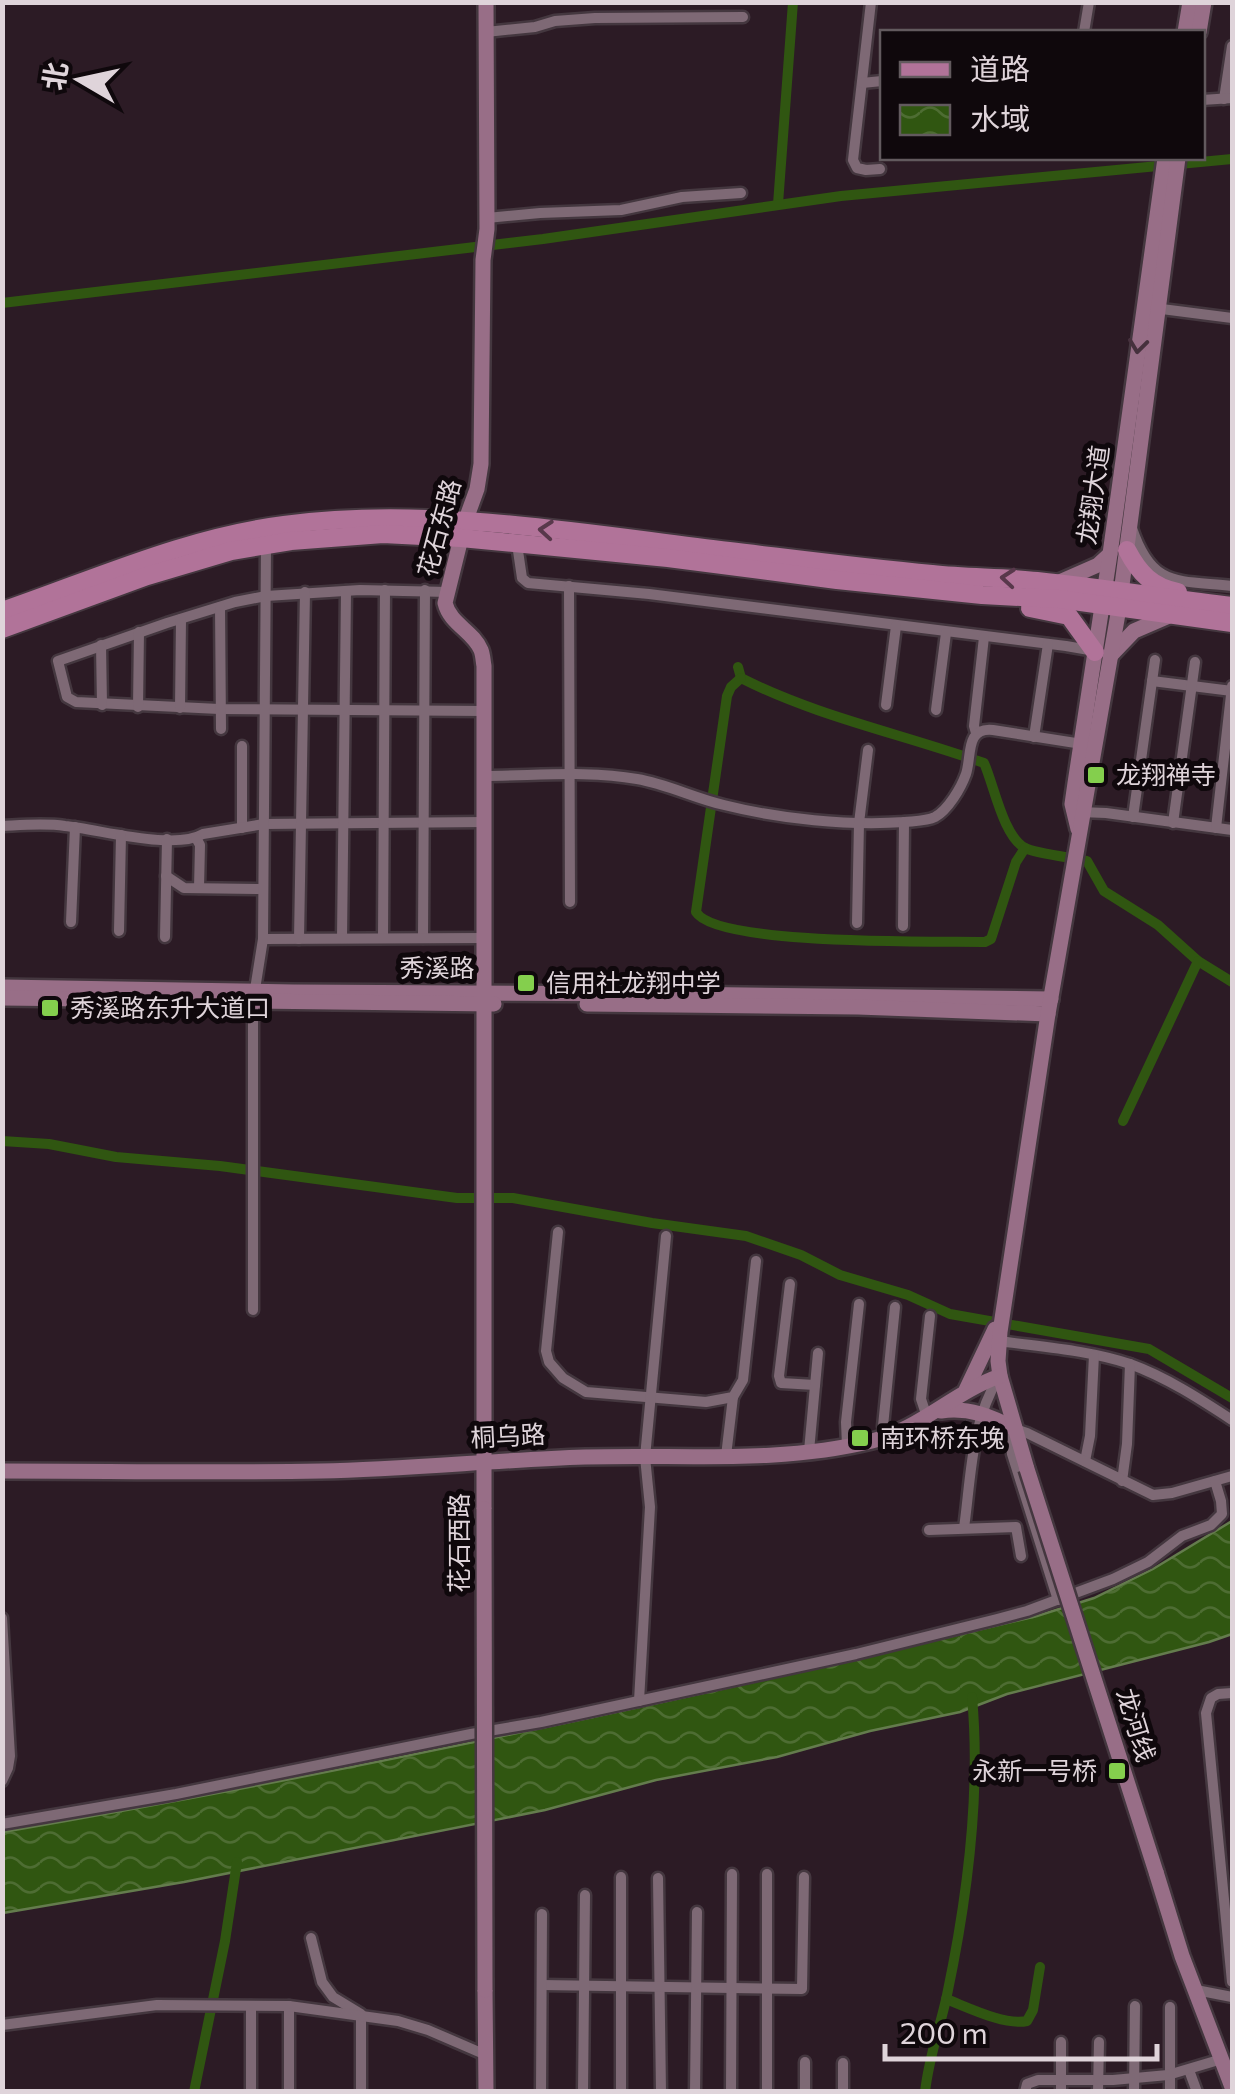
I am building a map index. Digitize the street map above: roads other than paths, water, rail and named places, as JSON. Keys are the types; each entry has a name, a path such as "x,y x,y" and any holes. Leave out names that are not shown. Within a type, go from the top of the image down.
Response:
{"main road":[{"path":"2,611 178,550 262,528 362,519 463,530 517,544 982,595 1232,604"},
{"path":"2,629 174,566 231,550 334,536 463,530 572,532 914,572 1057,583 1171,614 1232,622"},
{"path":"1118,552 1154,584 1232,604"},
{"path":"982,595 1002,603 1069,616 1103,653"}],"street":[{"name":"花石东路","path":"485,999 484,666 481,650 447,612 445,603 481,464 487,224 486,2"},
{"path":"871,2 853,160 857,168 880,169"},
{"path":"1084,30 1089,2"},
{"path":"1185,30 1190,2"},
{"path":"1199,30 1204,2"},
{"path":"486,32 612,17 743,17"},
{"path":"1228,98 1232,46"},
{"path":"862,83 880,82"},
{"name":"龙翔大道","path":"1164,160 1168,179"},
{"name":"龙翔大道","path":"1000,1376 1002,1312 1079,838 1079,812 1112,599 1168,179 1177,160"},
{"path":"487,224 540,213 621,210 682,197 741,194"},
{"path":"1151,308 1232,318"},
{"name":"龙翔大道","path":"1118,552 1130,524 1151,308"},
{"path":"1130,524 1144,558 1156,572 1168,578 1232,586"},
{"path":"517,544 522,578 528,583 1103,653 1134,631 1171,614"},
{"path":"253,1310 253,996 263,939 266,545"},
{"path":"1057,583 1118,552"},
{"path":"570,586 570,902"},
{"path":"448,592 385,590 266,596 181,618 58,661 67,697 76,702 265,710 484,711"},
{"path":"383,938 385,590"},
{"path":"423,938 425,590"},
{"path":"342,938 346,591"},
{"path":"299,939 305,592"},
{"path":"220,607 221,728"},
{"path":"180,708 181,618"},
{"path":"886,706 896,626"},
{"path":"138,706 139,632"},
{"path":"936,710 946,632"},
{"path":"976,733 984,637"},
{"path":"1034,737 1048,644"},
{"path":"101,645 102,704"},
{"name":"龙翔大道","path":"1079,812 1072,804 1074,782 1103,653"},
{"path":"1133,817 1155,660"},
{"path":"1173,822 1195,662"},
{"path":"1152,681 1232,689 1216,828"},
{"path":"484,776 620,776 730,807 832,822 904,822 932,819 946,808 966,773 976,733 985,730 1082,744"},
{"path":"242,746 242,828"},
{"path":"857,924 858,823 868,750"},
{"path":"1079,812 1232,830"},
{"path":"2,826 54,825 182,841 264,824 484,822"},
{"path":"904,822 904,926"},
{"path":"72,922 74,828"},
{"path":"119,931 122,836"},
{"path":"196,838 200,844 198,888"},
{"path":"165,937 167,839"},
{"path":"166,876 184,888 263,889"},
{"path":"166,903 184,888"},
{"path":"263,939 485,938"},
{"name":"秀溪路","path":"2,987 253,996"},
{"name":"秀溪路","path":"2,998 253,996 876,1007 1050,1006"},
{"name":"花石西路","path":"485,999 486,2092"},
{"path":"558,1232 546,1351 549,1362 563,1378 586,1392 706,1402 733,1397"},
{"path":"639,1701 650,1507 645,1457 666,1236"},
{"path":"726,1456 733,1397 743,1380 756,1261"},
{"path":"790,1284 782,1384 815,1384"},
{"path":"846,1446 860,1304"},
{"path":"886,1437 883,1426 895,1307"},
{"path":"964,1394 1002,1312"},
{"path":"930,1316 921,1399 932,1414 966,1409 982,1414 1142,1491 1161,1495 1232,1476"},
{"path":"999,1336 1130,1364 1159,1376 1232,1420"},
{"path":"809,1451 818,1353"},
{"path":"1085,1461 1094,1355"},
{"path":"1122,1481 1130,1364"},
{"path":"964,1528 982,1414 1000,1376"},
{"name":"桐乌路","path":"2,1471 325,1471 587,1457 809,1451 886,1437 982,1382 1000,1376"},
{"name":"龙河线","path":"1000,1376 1182,1956 1232,2086"},
{"path":"1014,1430 1010,1436 1012,1454 1058,1600"},
{"path":"2,1824 193,1791 639,1701 996,1620 1113,1579 1148,1562 1182,1536 1211,1526 1222,1514 1215,1481"},
{"path":"929,1530 1016,1527 1021,1556"},
{"path":"2,1618 10,1756 2,1781"},
{"path":"1232,1693 1218,1694 1208,1702 1206,1713 1232,1982"},
{"path":"732,1874 732,2092"},
{"path":"767,1874 767,2092"},
{"path":"620,2092 621,1877"},
{"path":"658,1878 660,2092"},
{"path":"542,1985 802,1989 804,1878"},
{"path":"582,2092 585,1896"},
{"path":"695,2092 697,1912"},
{"path":"541,2092 542,1914"},
{"path":"311,1938 322,1982 333,1998 361,2014"},
{"path":"1196,1990 1232,1997"},
{"path":"2,2025 157,2005 289,2006 398,2021 486,2055"},
{"path":"251,2006 251,2092"},
{"path":"289,2006 290,2092"},
{"path":"1134,2092 1135,2006"},
{"path":"1170,2006 1170,2092"},
{"path":"361,2014 361,2092"},
{"path":"1061,2042 1061,2092"},
{"path":"1098,2085 1099,2042"},
{"path":"1025,2092 1028,2084 1038,2080 1098,2085 1170,2075 1222,2058"},
{"path":"805,2062 805,2092"},
{"path":"842,2092 843,2063"},
{"path":"1189,2070 1197,2092"}],"water":[{"path":"1232,1521 1232,1634 1209,1642 1007,1694 960,1712 870,1731 777,1757 656,1780 545,1810 184,1882 3,1913 3,1832 522,1732 1037,1616 1094,1598 1153,1569"}],"waterway":[{"path":"778,204 793,2"},
{"path":"2,303 543,239 841,196 1232,159"},
{"path":"738,667 741,678 800,704 984,763 1005,822 1017,842 1030,850 1087,861 1104,891 1158,925 1198,961 1232,982"},
{"path":"741,678 727,696 696,912 712,923 784,936 985,942 991,939 1016,862 1025,848"},
{"path":"1123,1121 1198,961"},
{"path":"2,1141 457,1198 513,1198 746,1236 950,1314 1149,1349 1232,1398"},
{"path":"925,2092 966,1885 975,1771 972,1697"},
{"path":"194,2092 237,1862"},
{"path":"946,1999 997,2018 1027,2021 1033,2010 1040,1967"}],"place":[{"name":"龙翔禅寺","path":"1096,775"},
{"name":"信用社龙翔中学","path":"526,983"},
{"name":"秀溪路东升大道口","path":"50,1008"},
{"name":"南环桥东堍","path":"860,1438"},
{"name":"永新一号桥","path":"1117,1771"}]}
